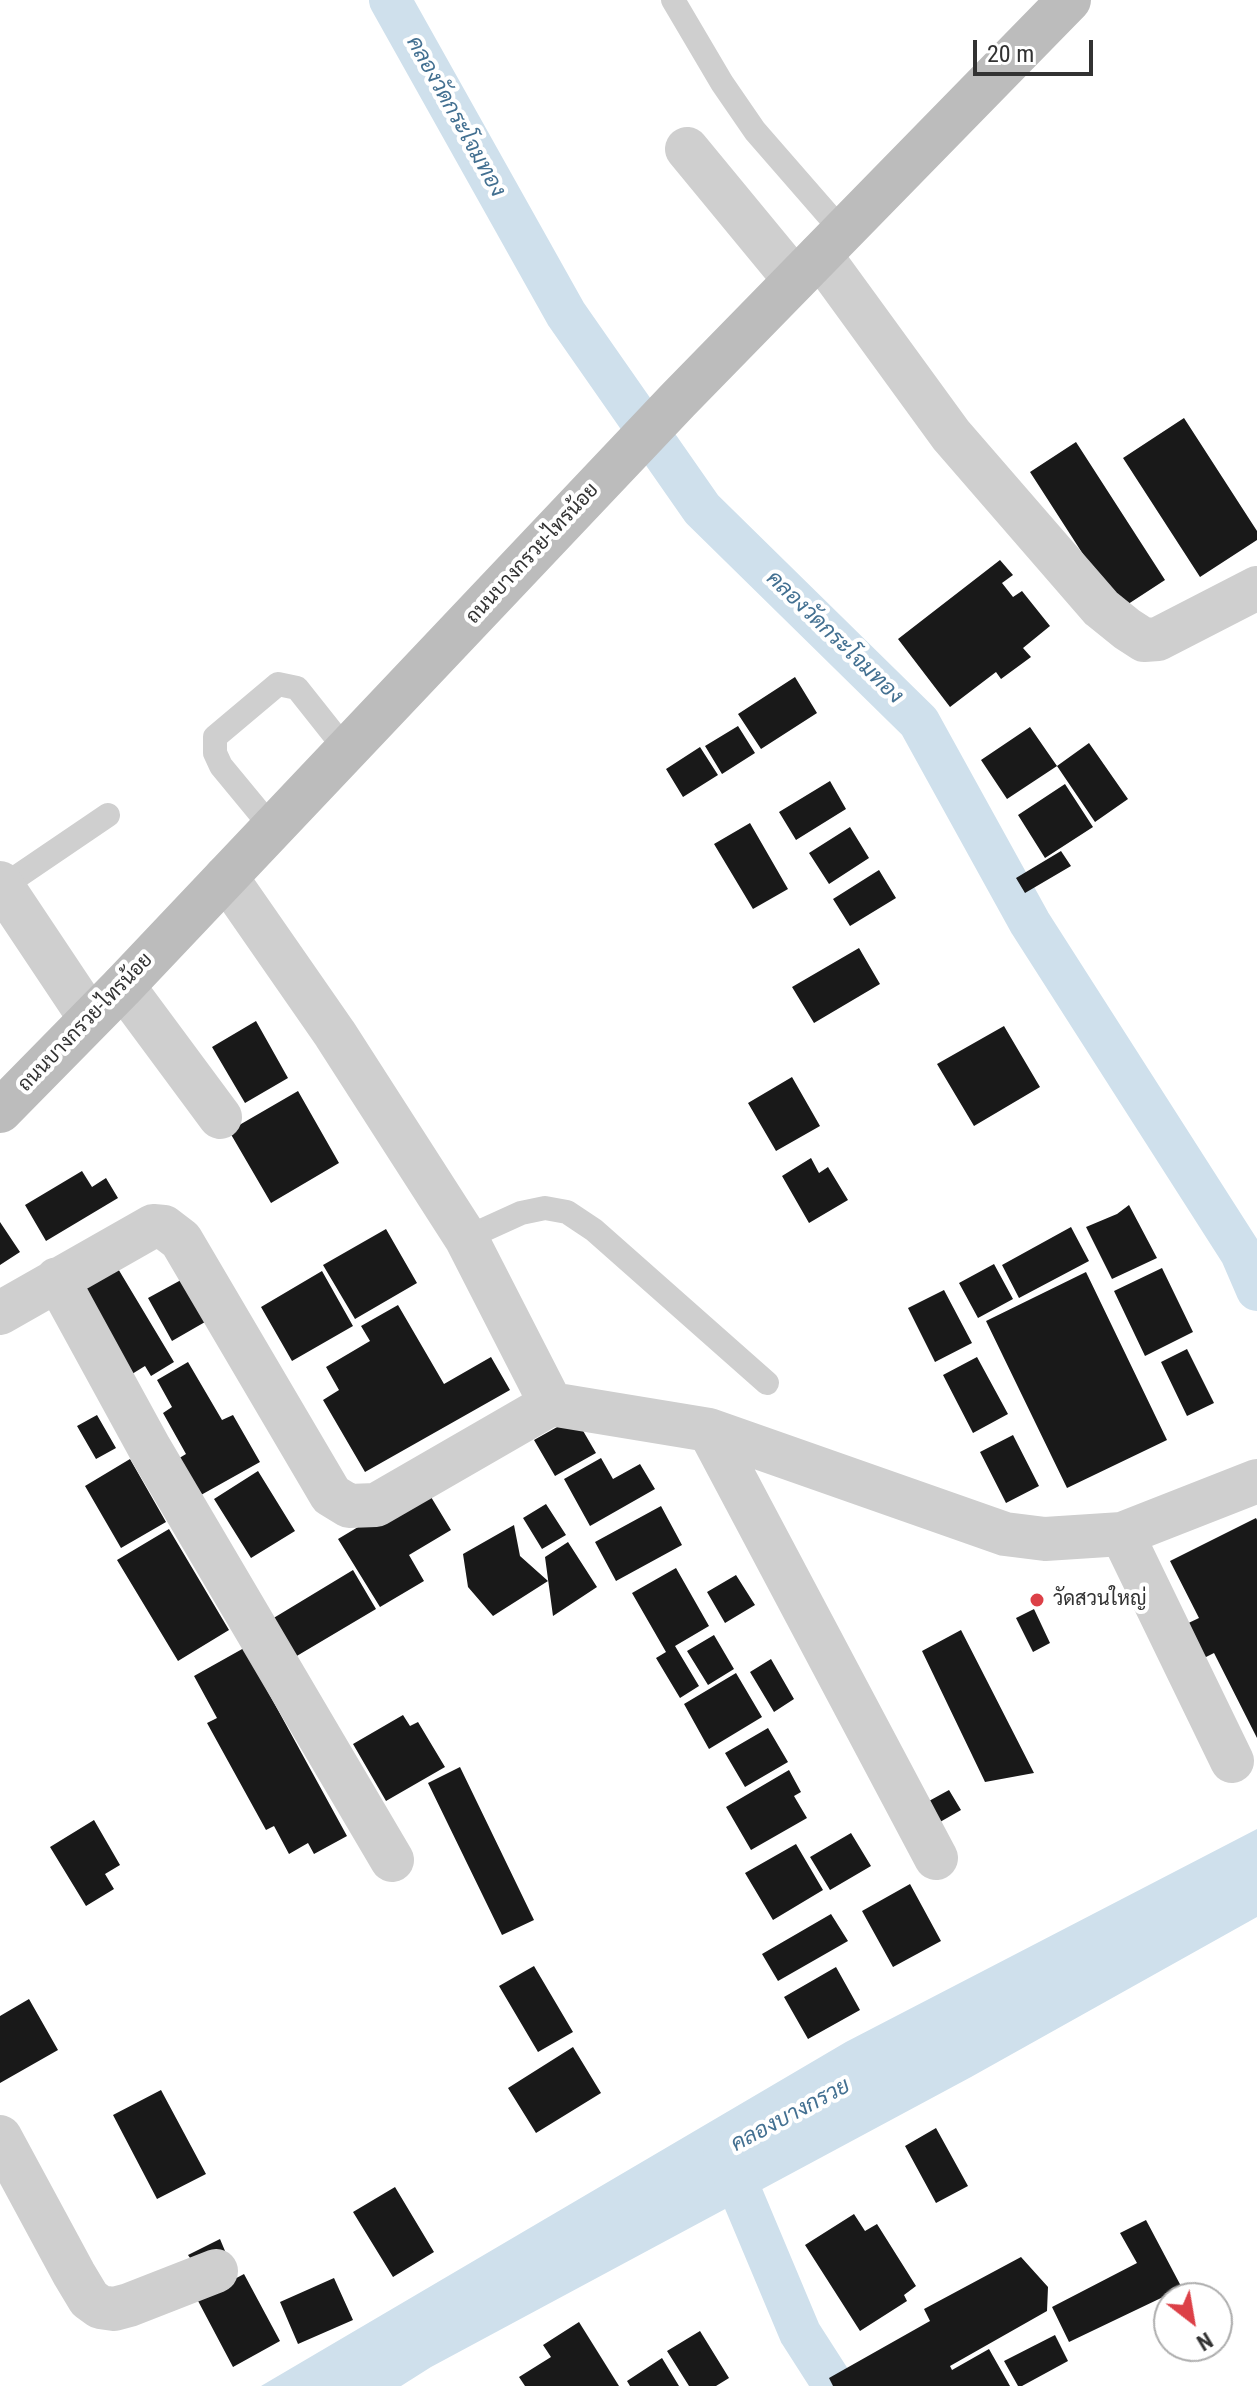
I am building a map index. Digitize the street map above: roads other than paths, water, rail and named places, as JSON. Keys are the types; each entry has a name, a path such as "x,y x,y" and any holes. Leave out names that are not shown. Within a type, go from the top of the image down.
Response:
{"main road":[{"name":"ถนนบางกรวย-ไทรน้อย","path":"0,1111 273,829 678,400 1069,0"}],"street":[{"path":"687,149 819,255 951,435 1101,608 1127,629 1144,640 1158,639 1257,588"},
{"path":"226,877 335,1034 466,1238 551,1404"},
{"path":"1,885 90,1018"},
{"path":"123,986 220,1117"},
{"path":"0,1313 153,1226 164,1227 181,1240 331,1495 342,1503 362,1507 376,1505 551,1404 709,1430 1005,1534 1045,1539 1122,1534 1257,1481"},
{"path":"57,1279 150,1449 392,1860"},
{"path":"709,1430 936,1858"},
{"path":"1122,1534 1232,1761"},
{"path":"0,2137 74,2274 89,2299 100,2307 114,2309 129,2305 216,2271"}],"lane":[{"path":"673,0 722,83 755,131 819,255"},
{"path":"273,829 221,766 215,753 215,737 278,684 297,688 347,751"},
{"path":"1,885 108,815"},
{"path":"466,1238 521,1213 545,1208 567,1212 594,1230 767,1383"}],"water":[{"name":"คลองบางกรวย","path":"1257,1829 1257,1917 971,2077 431,2367 401,2386 261,2386 846,2042"}],"waterway":[{"name":"คลองวัดกระโจมทอง","path":"390,0 566,314 702,509 919,722 1030,923 1241,1253 1257,1290"},
{"name":"คลองบางกรวย","path":"724,2152 800,2333 834,2386"}],"place":[{"name":"วัดสวนใหญ่","path":"1037,1600"}]}
